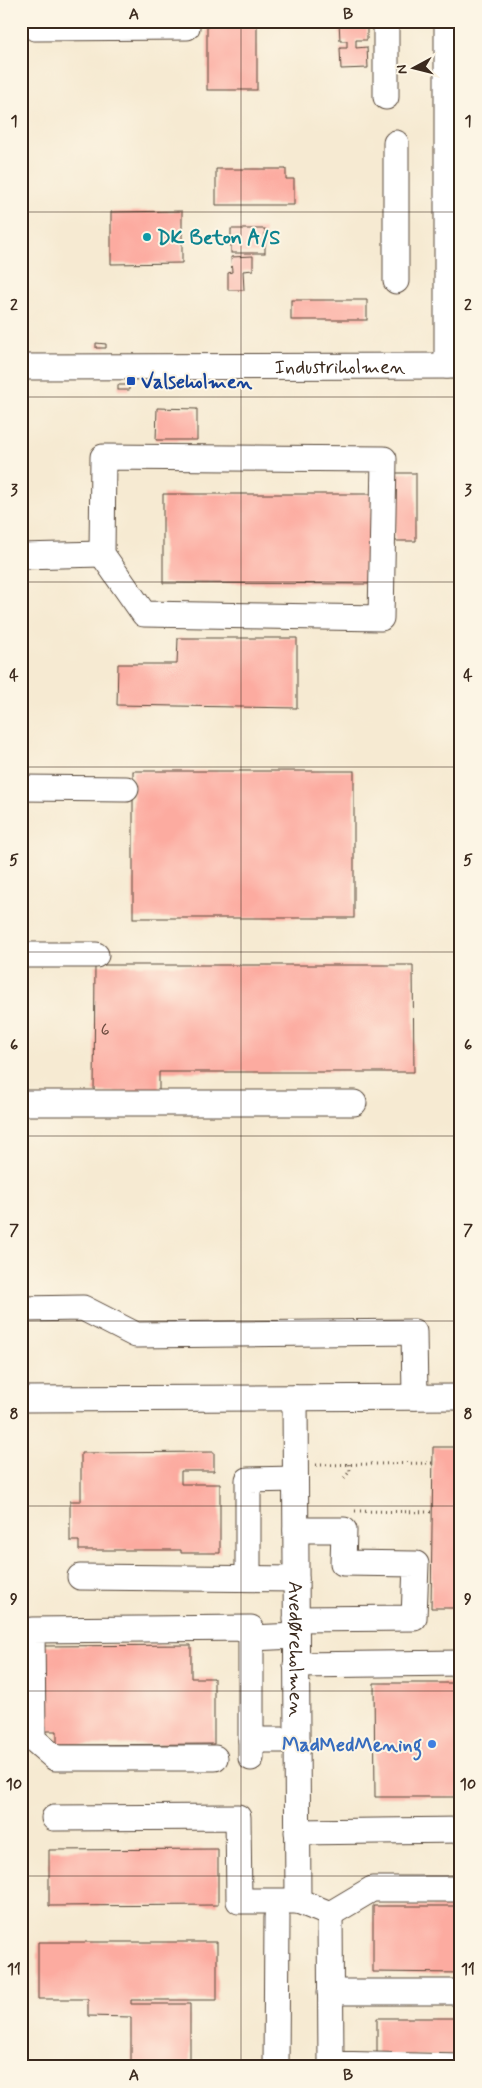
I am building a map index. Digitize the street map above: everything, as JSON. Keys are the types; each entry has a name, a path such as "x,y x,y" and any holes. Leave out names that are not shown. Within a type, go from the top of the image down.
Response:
{"street":[{"path":"35,28 187,27 187,21"},
{"path":"386,21 386,98"},
{"name":"Industriholmen","path":"21,367 454,366 454,82 447,21"},
{"path":"396,143 396,281"},
{"path":"103,457 384,459 381,618 144,614 102,554 103,457"},
{"path":"21,556 102,554"},
{"path":"21,788 126,789"},
{"path":"21,955 96,955"},
{"path":"21,1103 354,1103"},
{"path":"21,1309 83,1308 136,1335 414,1332 415,1397"},
{"path":"21,1399 461,1397"},
{"name":"Avedøreholmen","path":"295,1398 298,1901"},
{"path":"248,1578 248,1480 295,1472"},
{"path":"251,1638 296,1628 414,1618 416,1564 343,1563 344,1530 296,1530"},
{"path":"80,1577 296,1579"},
{"path":"215,1758 55,1758 33,1739 32,1630 251,1628 251,1749 297,1740"},
{"path":"296,1665 461,1663"},
{"path":"54,1818 238,1816 239,1901 298,1901 330,1914"},
{"path":"297,1832 461,1830"},
{"path":"330,1914 372,1889 461,1889"},
{"path":"330,1914 330,2064 461,2067"},
{"path":"276,2067 277,1916"},
{"path":"330,1992 461,1992"}],"path":[{"path":"295,1472 349,1464 432,1463"},
{"path":"344,1478 350,1471 349,1464"},
{"path":"353,1511 432,1512"}],"building":[{"path":"207,21 257,21 257,90 207,90"},
{"path":"339,21 367,21 367,40 356,40 356,48 367,47 368,68 341,69 340,48 347,48 347,41 340,41"},
{"path":"216,169 286,169 286,179 294,179 294,205 216,205"},
{"name":"DK Beton A/S","path":"182,211 182,263 111,264 111,212"},
{"path":"231,229 265,229 265,253 231,253"},
{"path":"253,256 253,270 243,271 244,290 228,290 228,273 232,272 231,257"},
{"path":"291,300 367,300 367,320 291,320"},
{"path":"96,343 106,344 106,348 96,348"},
{"path":"118,385 129,385 129,390 118,390"},
{"path":"157,408 197,409 197,440 156,440"},
{"path":"394,473 416,473 416,541 395,541"},
{"path":"163,494 372,494 372,584 163,583"},
{"path":"178,638 297,638 297,708 117,705 118,664 177,664"},
{"path":"133,771 354,771 354,918 133,918"},
{"path":"95,965 413,965 414,1072 159,1072 159,1092 94,1092"},
{"path":"457,1178 461,1178 461,1306 457,1306"},
{"path":"433,1447 461,1447 461,1608 431,1608"},
{"path":"214,1452 214,1471 181,1471 181,1484 220,1484 220,1553 181,1553 181,1550 79,1550 79,1541 70,1541 70,1501 81,1501 81,1453"},
{"path":"191,1645 191,1678 214,1678 214,1744 57,1745 57,1731 45,1731 44,1646"},
{"path":"374,1683 461,1683 461,1797 375,1797"},
{"path":"218,1849 218,1905 49,1906 49,1850"},
{"path":"373,1906 461,1906 461,1973 373,1972"},
{"path":"38,1942 217,1942 217,2000 131,2000 131,2004 190,2004 190,2067 131,2067 131,2017 88,2016 88,1999 38,1999"},
{"path":"377,2018 461,2018 461,2056 377,2055"}],"place":[{"name":"DK Beton A/S","path":"147,237"},
{"name":"Valseholmen","path":"131,381"},
{"name":"MadMedMening","path":"432,1744"}]}
